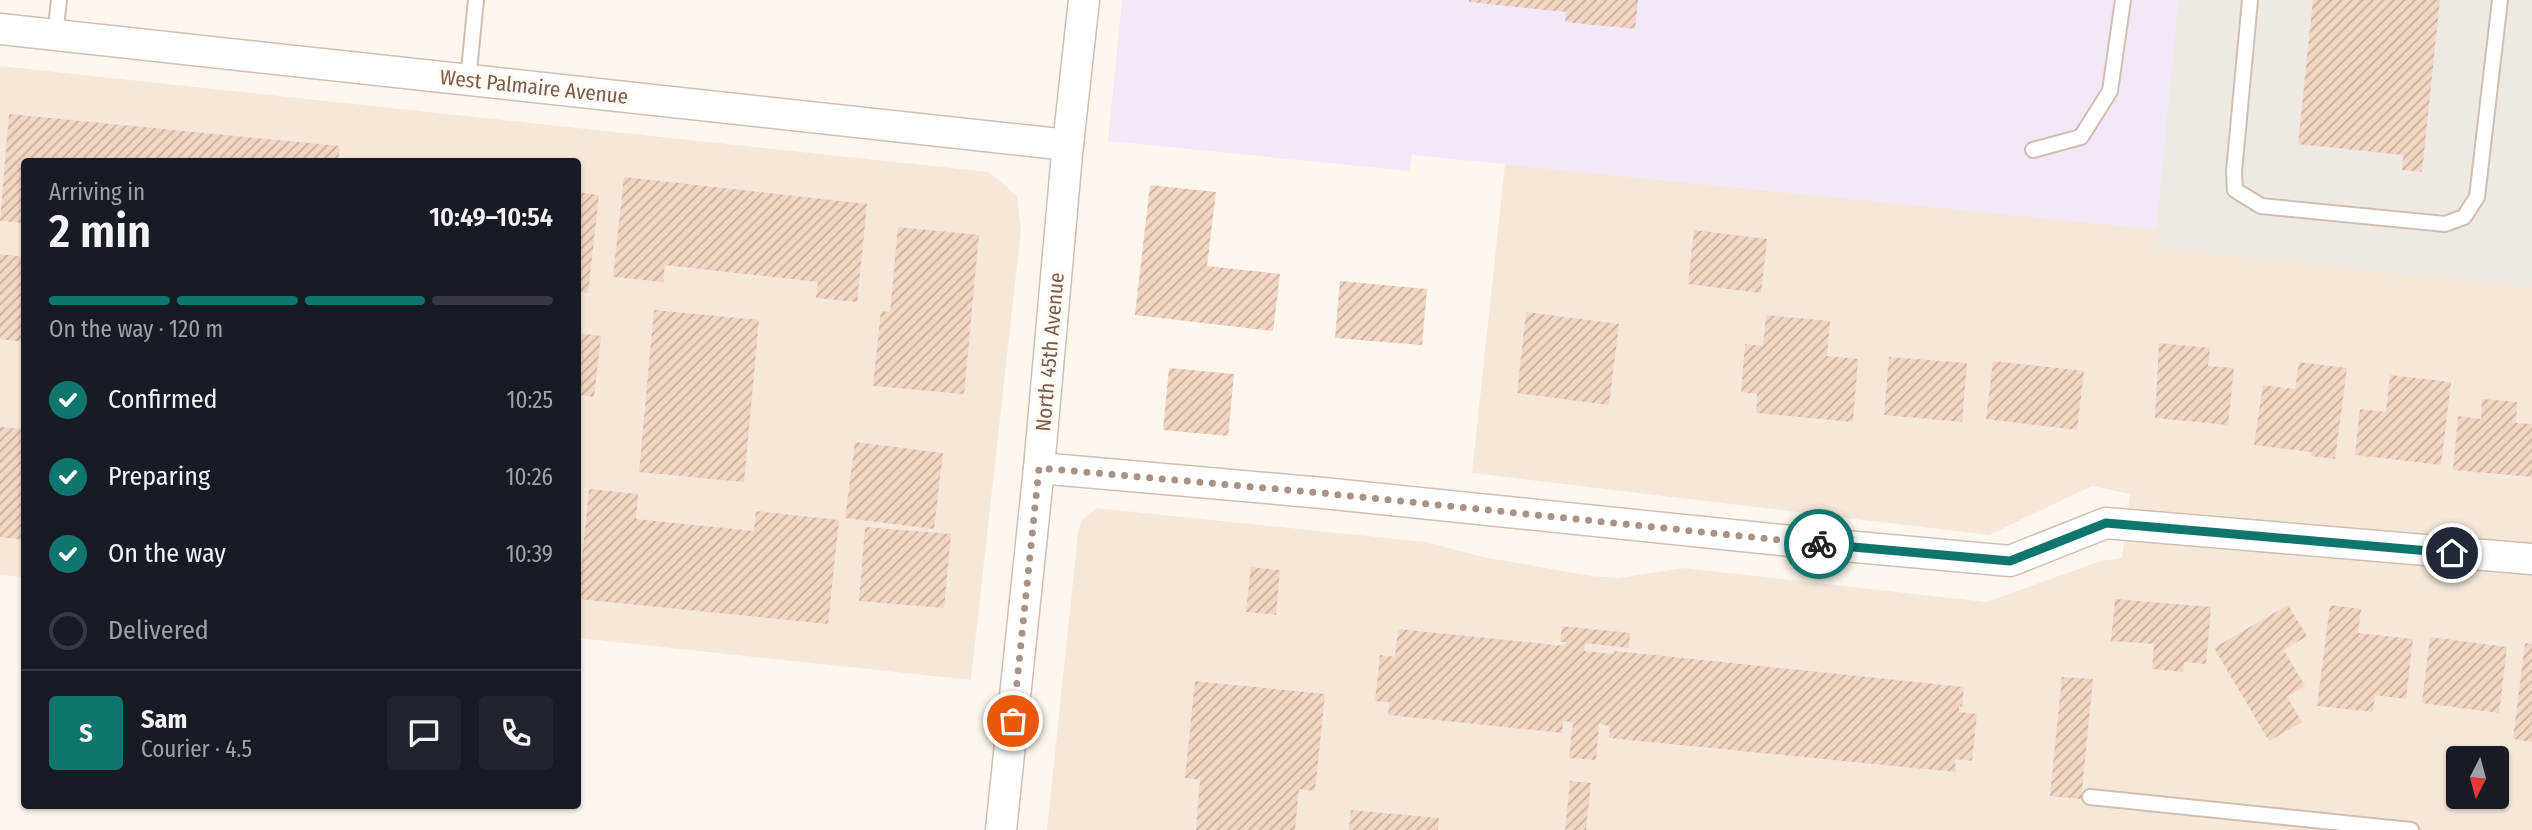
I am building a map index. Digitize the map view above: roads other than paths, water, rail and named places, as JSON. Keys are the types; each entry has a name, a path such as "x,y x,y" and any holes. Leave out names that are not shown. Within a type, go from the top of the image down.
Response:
{"street":[{"name":"North 45th Avenue","path":"1001,830 1084,0"},
{"name":"West Palmaire Avenue","path":"0,29 1068,145"},
{"path":"1039,468 2010,561 2106,523 2532,559"}],"lane":[{"path":"55,35 59,0"},
{"path":"468,80 476,0"},
{"path":"2033,150 2081,137 2110,91 2123,0"},
{"path":"2250,0 2234,172 2235,190 2261,206 2445,225 2464,217 2477,197 2500,0"},
{"path":"2091,797 2411,830"}]}
